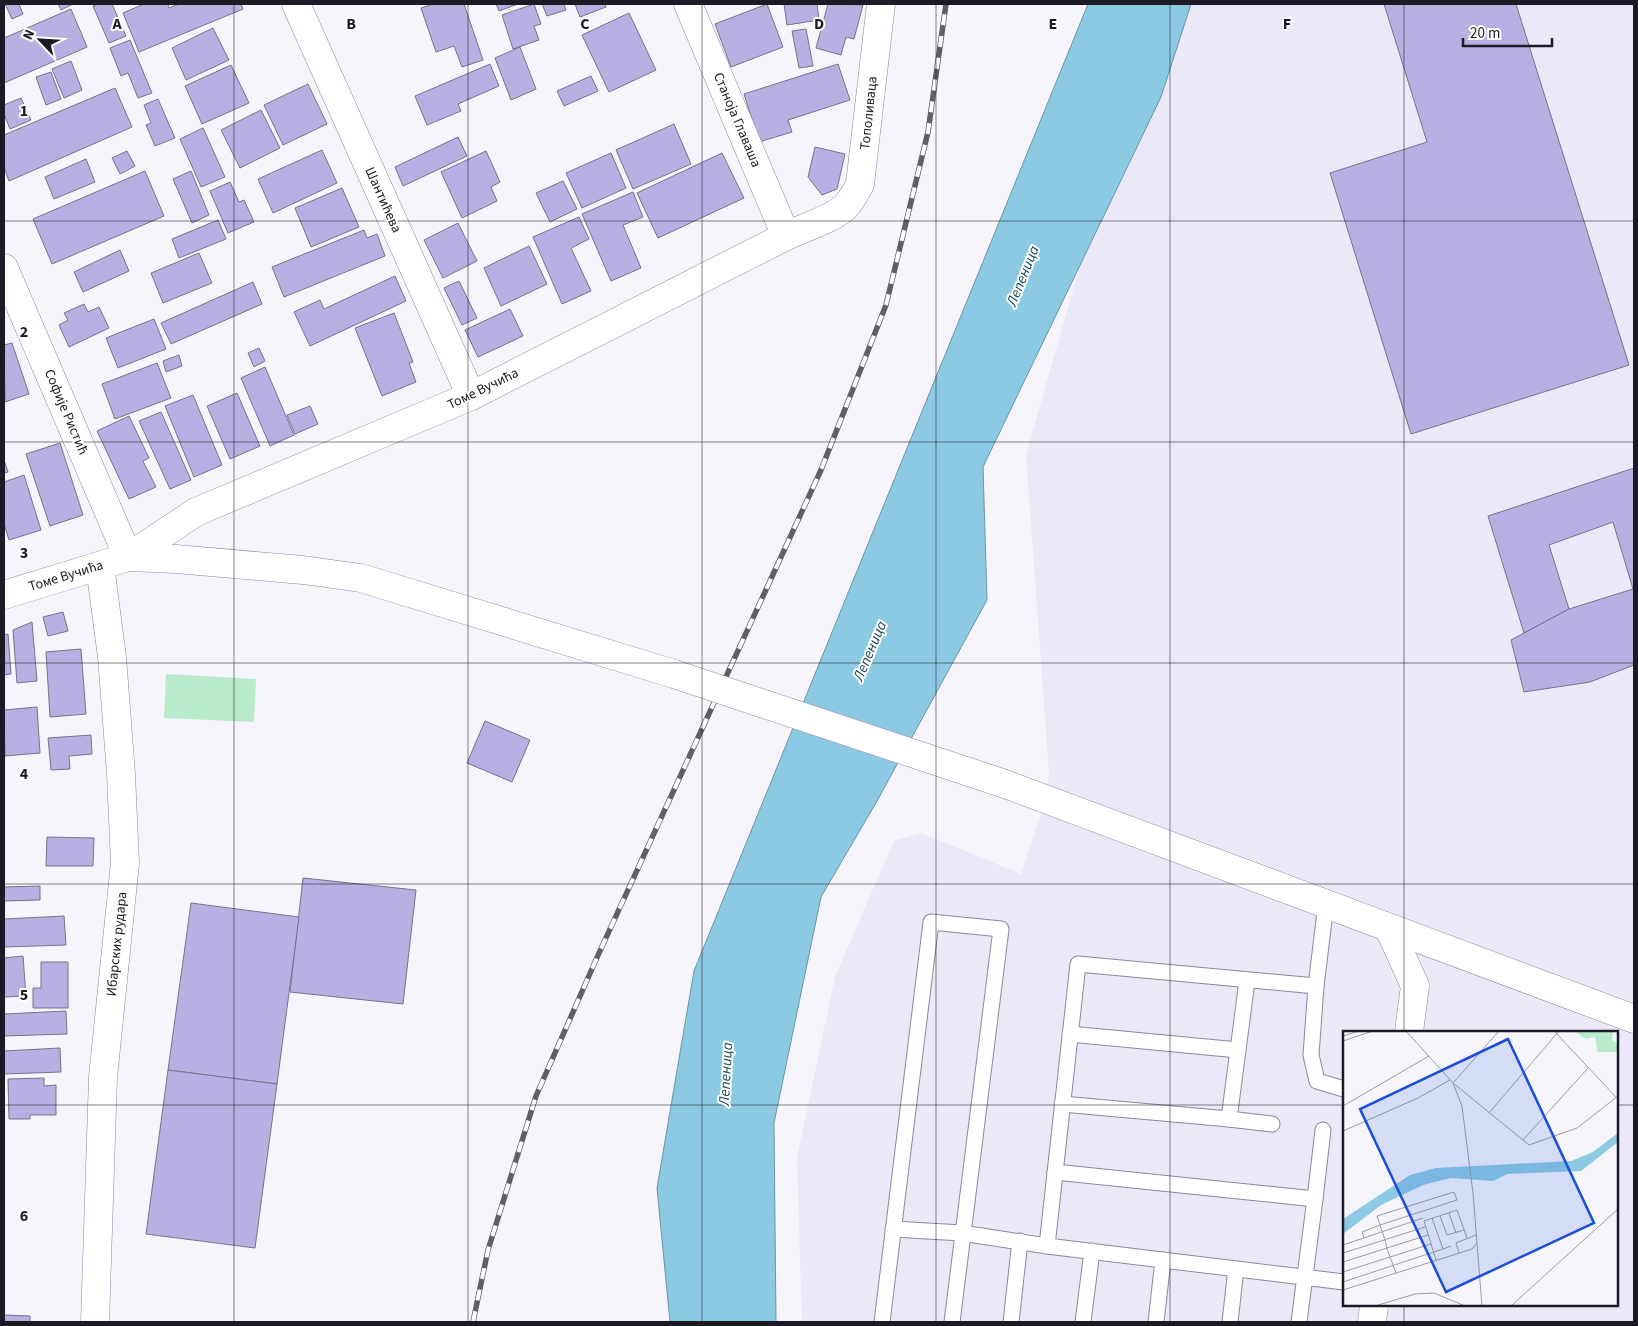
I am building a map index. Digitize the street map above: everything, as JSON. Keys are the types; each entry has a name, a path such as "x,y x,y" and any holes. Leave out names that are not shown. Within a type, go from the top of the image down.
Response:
{"street":[{"name":"Шантићева","path":"296,4 471,396"},
{"name":"Станоја Главаша","path":"688,4 786,236"},
{"name":"Тополиваца","path":"836,213 845,207 860,184 881,4"},
{"name":"Томе Вучића","path":"4,595 128,557 196,512 471,396 786,236 836,213"},
{"name":"Софије Ристић","path":"4,268 128,557"},
{"path":"196,512 189,529 199,550 213,562"},
{"name":"Томе Вучића","path":"128,557 303,570 361,578 674,674 1005,784 1634,1019"},
{"name":"Ибарских рудара","path":"96,1322 103,1077 125,862 121,774 112,657 100,566"},
{"path":"1389,928 1415,986 1409,1031"},
{"path":"1372,1322 1374,1306"}],"lane":[{"path":"1326,904 1316,986 1311,1055 1317,1081 1343,1089"},
{"path":"882,1322 931,922 1001,929 952,1322"},
{"path":"1047,1246 1078,964 1316,986"},
{"path":"1229,1119 1247,981"},
{"path":"1070,1034 1238,1050"},
{"path":"1062,1104 1272,1124"},
{"path":"1299,1322 1323,1130"},
{"path":"1055,1172 1315,1199"},
{"path":"894,1229 962,1233 1047,1246 1343,1282"},
{"path":"1011,1322 1020,1241"},
{"path":"1083,1322 1092,1251"},
{"path":"1156,1322 1163,1260"},
{"path":"1230,1322 1236,1269"}],"shaded area":[{"path":"1157,4 1634,4 1634,1322 802,1322 797,1158 835,977 894,841 921,833 1021,874 1046,798 1049,773 1026,455 1142,46"}],"green space":[{"path":"166,674 256,679 254,722 164,718"}],"water":[{"name":"Лепеница","path":"1088,4 1191,4 1161,97 983,467 987,600 877,801 821,897 774,1123 776,1322 670,1322 657,1188 694,971"}],"building":[{"path":"5,4 19,4 23,14 12,19"},
{"path":"58,4 73,4 61,10"},
{"path":"112,4 126,36 109,43 93,6"},
{"path":"144,4 168,4 169,8 179,4 241,4 243,9 139,52 123,13"},
{"path":"434,4 464,4 483,60 462,67 454,46 436,52 421,8"},
{"path":"496,4 518,4 499,11"},
{"path":"534,4 541,24 534,26 539,40 513,49 502,15"},
{"path":"542,4 564,4 566,10 547,16"},
{"path":"575,4 605,4 606,7 580,17"},
{"path":"767,4 783,47 731,67 715,24"},
{"path":"784,4 817,4 819,20 787,25"},
{"path":"828,4 863,5 854,39 846,37 841,55 816,48"},
{"path":"1384,4 1516,4 1629,365 1411,434 1330,173 1427,142"},
{"path":"71,9 87,47 4,83 4,38"},
{"path":"629,13 656,70 609,92 582,35"},
{"path":"213,28 229,60 186,80 172,48"},
{"path":"806,29 813,66 799,68 792,31"},
{"path":"130,40 152,93 138,98 128,73 121,76 110,48"},
{"path":"520,47 536,89 511,100 495,58"},
{"path":"71,61 82,90 64,98 52,69"},
{"path":"490,64 499,86 458,104 461,111 427,125 415,96"},
{"path":"838,64 850,100 788,120 792,132 759,142 744,94"},
{"path":"231,65 249,103 202,124 185,86"},
{"path":"51,72 61,99 46,105 36,77"},
{"path":"591,76 598,91 564,106 557,91"},
{"path":"308,84 327,124 283,145 264,105"},
{"path":"115,88 132,127 9,181 4,167 4,135"},
{"path":"21,98 31,120 10,129 4,114 4,105"},
{"path":"158,99 175,138 155,146 146,125 151,123 144,105"},
{"path":"261,110 280,148 240,168 221,130"},
{"path":"674,124 691,164 633,189 616,150"},
{"path":"203,128 225,177 201,187 180,139"},
{"path":"458,137 467,156 403,186 395,167"},
{"path":"815,147 845,154 837,189 822,195 808,177"},
{"path":"322,150 337,183 273,213 258,179"},
{"path":"127,151 135,166 120,174 112,158"},
{"path":"486,151 500,182 491,187 497,201 462,218 441,172"},
{"path":"611,153 626,188 582,208 566,173"},
{"path":"722,153 744,198 658,238 637,193"},
{"path":"86,159 95,182 54,199 45,177"},
{"path":"145,171 164,216 52,264 33,219"},
{"path":"191,171 209,215 192,223 173,179"},
{"path":"563,181 577,209 550,222 536,193"},
{"path":"230,182 239,202 244,200 254,222 228,233 210,191"},
{"path":"342,188 359,227 311,247 295,208"},
{"path":"633,192 643,217 623,225 641,268 611,281 582,214"},
{"path":"579,217 589,239 571,248 591,291 562,304 533,237"},
{"path":"218,220 226,239 179,258 172,239"},
{"path":"458,223 477,261 443,278 424,240"},
{"path":"364,230 367,238 377,234 385,256 284,297 272,267"},
{"path":"529,246 547,284 501,306 484,268"},
{"path":"120,250 129,271 83,292 74,272"},
{"path":"199,253 212,283 163,303 151,273"},
{"path":"395,276 406,301 310,346 294,312 320,300 324,309"},
{"path":"459,281 477,318 462,325 444,288"},
{"path":"253,282 262,304 171,344 161,323"},
{"path":"84,304 88,312 99,307 109,328 69,347 59,325 68,320 64,313"},
{"path":"510,309 523,336 478,357 465,330"},
{"path":"394,313 413,362 409,363 416,382 382,396 355,328"},
{"path":"154,319 166,349 118,368 106,338"},
{"path":"12,343 29,394 5,402 4,345"},
{"path":"259,348 265,361 254,367 248,353"},
{"path":"179,355 182,366 166,372 163,361"},
{"path":"157,363 171,398 115,419 102,384"},
{"path":"265,367 294,435 270,446 241,378"},
{"path":"237,393 260,446 230,459 207,406"},
{"path":"193,395 222,465 194,477 165,406"},
{"path":"310,406 318,424 295,434 287,415"},
{"path":"161,412 191,480 170,489 139,421"},
{"path":"129,416 149,458 143,461 156,487 129,499 97,431"},
{"path":"60,443 83,515 50,526 26,454"},
{"path":"4,460 8,472 4,473"},
{"path":"1634,468 1634,589 1613,522 1549,545 1569,609 1524,633 1488,516"},
{"path":"24,475 41,530 9,540 4,524 4,482"},
{"path":"1634,589 1634,665 1590,682 1524,692 1511,640 1569,609"},
{"path":"63,612 68,631 48,636 43,617"},
{"path":"32,622 37,681 17,683 13,630"},
{"path":"8,634 11,674 4,675 4,635"},
{"path":"81,649 86,714 50,717 46,652"},
{"path":"37,707 40,753 5,756 4,710"},
{"path":"485,721 530,740 512,782 467,763"},
{"path":"91,735 92,754 69,756 70,769 51,770 48,738"},
{"path":"47,837 94,838 93,866 46,866"},
{"path":"303,878 416,890 403,1004 290,992"},
{"path":"40,886 40,900 4,901 4,887"},
{"path":"191,903 299,917 277,1084 168,1070"},
{"path":"64,916 66,945 4,947 4,919"},
{"path":"23,956 26,996 4,997 4,958"},
{"path":"41,962 68,962 68,1008 33,1008 33,988 41,988"},
{"path":"66,1011 67,1034 4,1036 4,1014"},
{"path":"60,1048 61,1072 4,1074 4,1051"},
{"path":"168,1070 277,1084 255,1248 146,1234"},
{"path":"44,1078 44,1086 56,1085 56,1115 30,1115 30,1119 9,1119 8,1079"},
{"path":"4,1315 30,1316 30,1322 4,1322"}],"railway":[{"path":"473,1322 488,1250 536,1096 599,953 821,470 886,305 928,132 946,4"}]}
